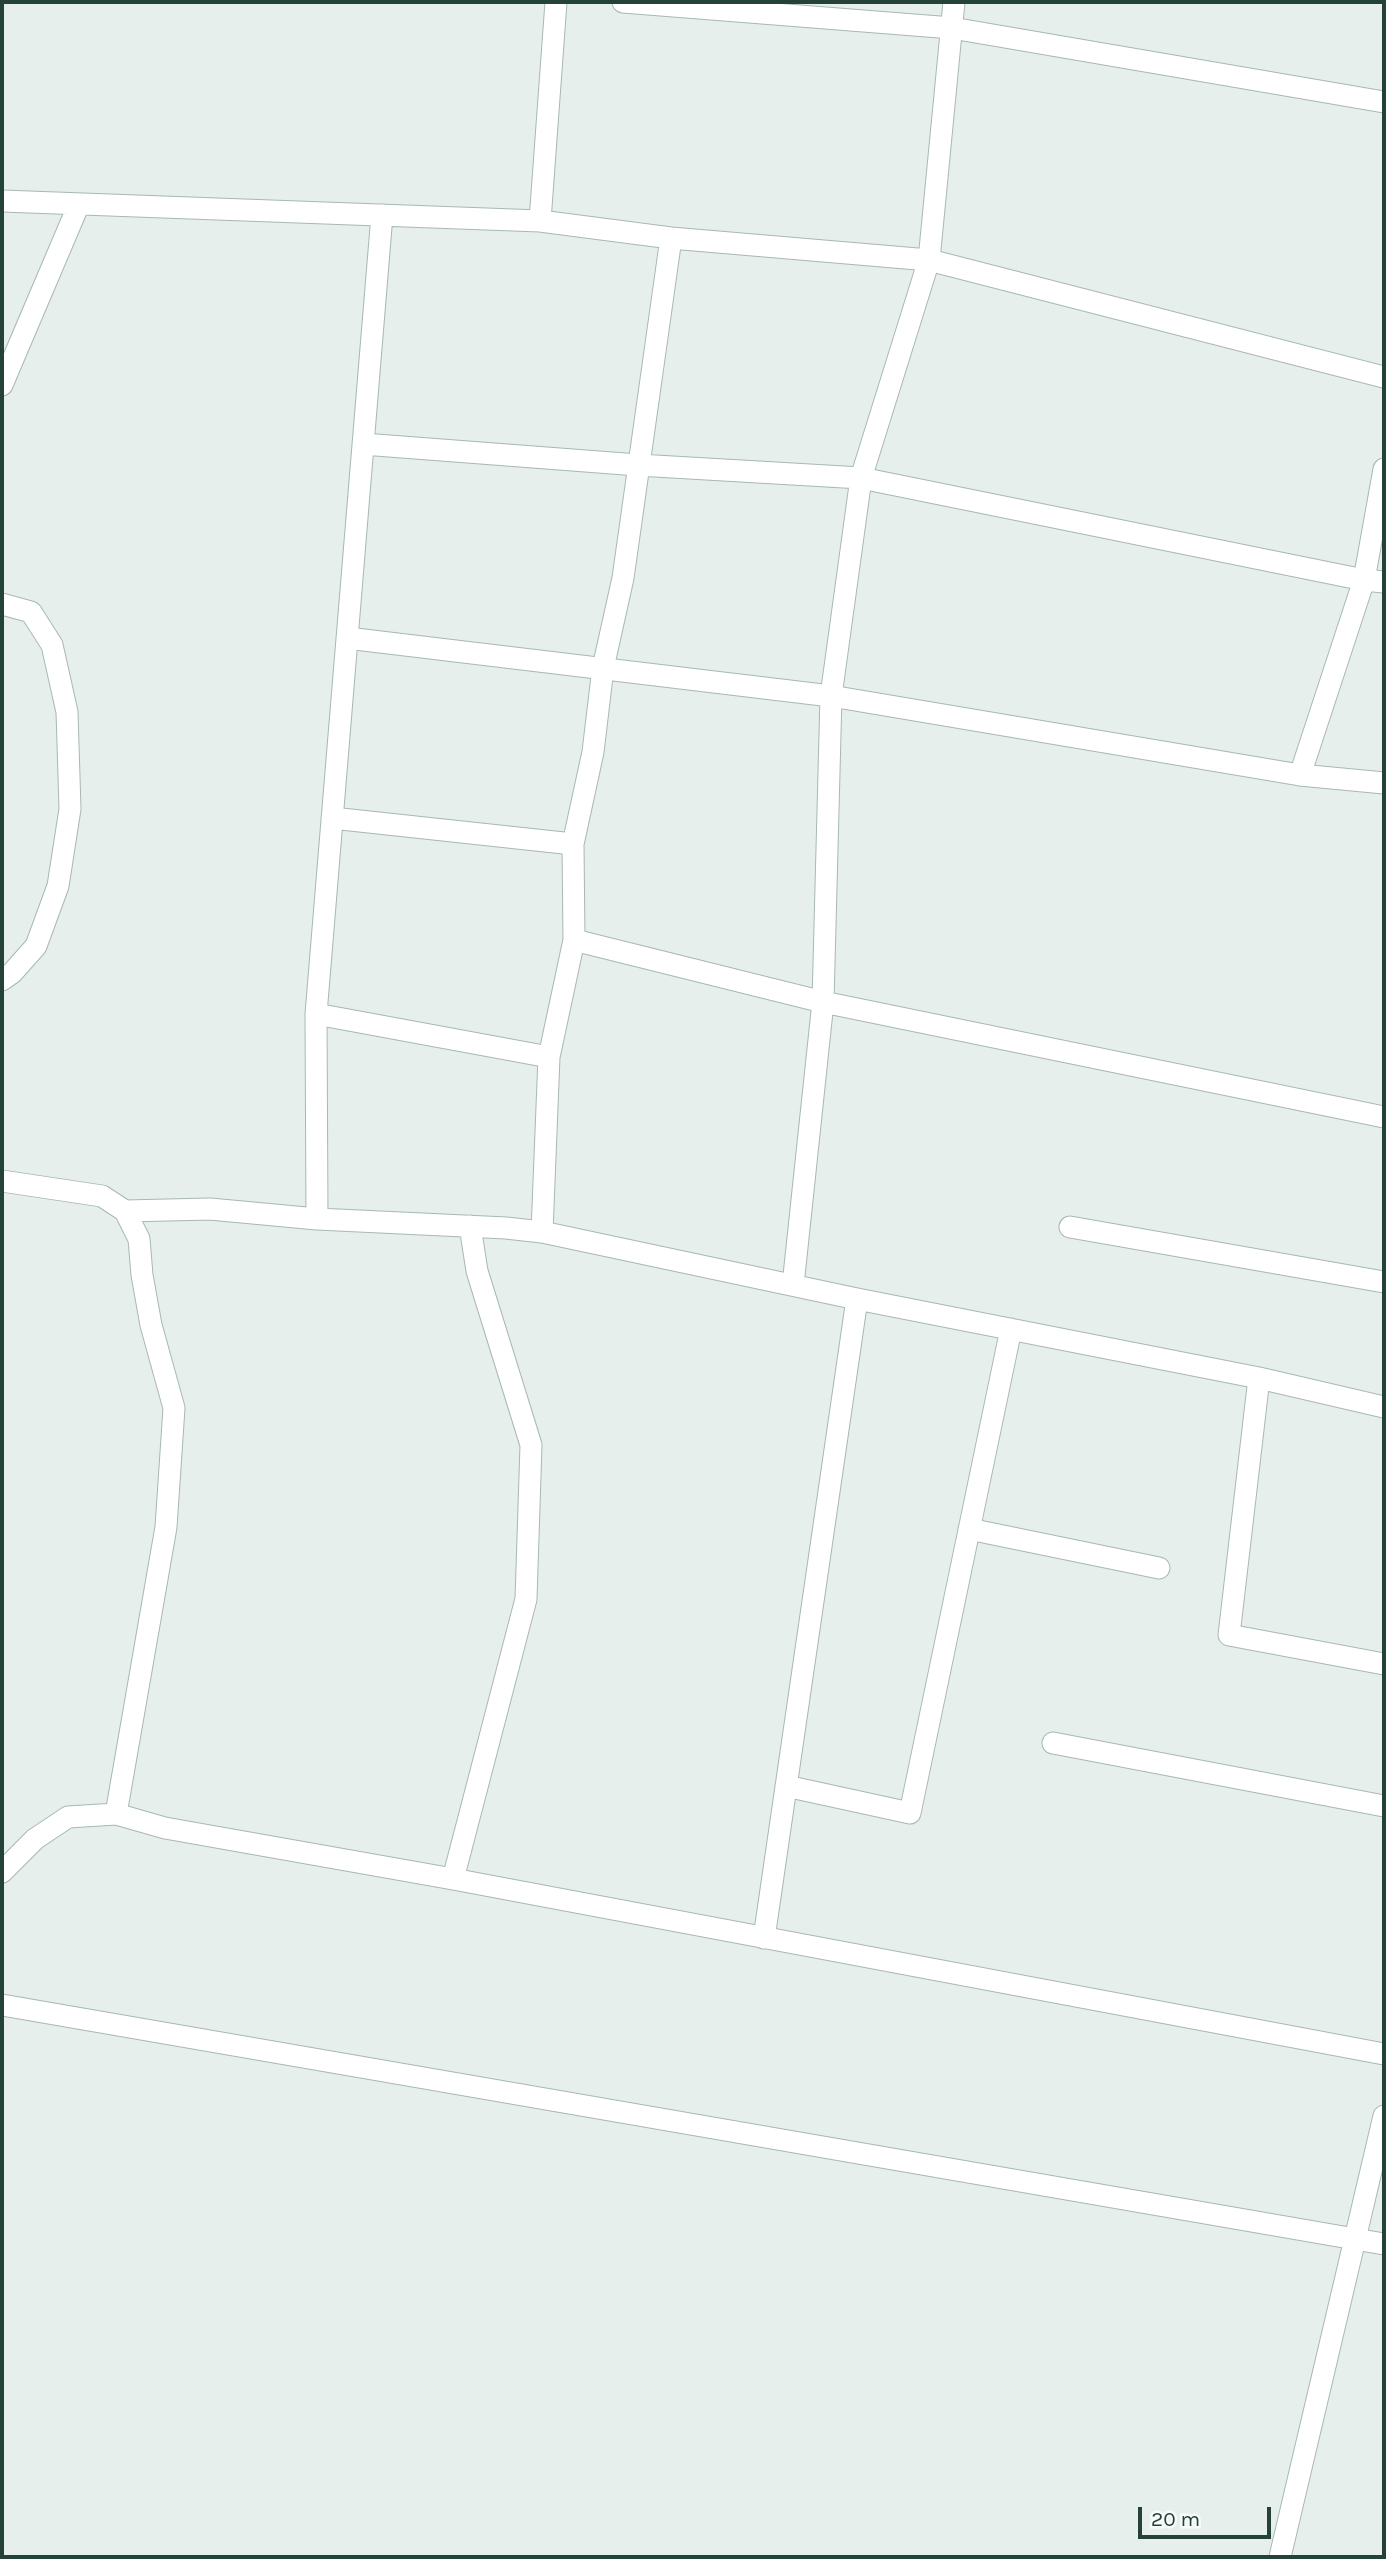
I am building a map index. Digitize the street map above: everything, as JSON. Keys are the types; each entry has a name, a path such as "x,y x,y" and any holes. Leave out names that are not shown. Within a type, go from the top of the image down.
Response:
{"street":[{"path":"540,221 556,2"},
{"path":"623,2 952,28 1384,102"},
{"path":"793,1285 823,1002 831,696 861,478 929,260 954,2"},
{"path":"2,201 540,221 671,238 929,260 1384,377"},
{"path":"2,384 79,204"},
{"path":"317,1219 316,1014 382,215"},
{"path":"542,1232 549,1058 574,940 573,844 593,752 603,668 623,578 671,238"},
{"path":"363,444 638,465 861,478 1374,581"},
{"path":"1300,775 1374,581 1384,469"},
{"path":"2,604 31,612 52,645 67,712 70,809 58,886 36,946 12,973 2,980"},
{"path":"347,638 831,696 1300,775 1384,783"},
{"path":"332,818 573,844"},
{"path":"574,940 823,1002 1384,1117"},
{"path":"316,1014 549,1058"},
{"path":"2,1181 102,1196 125,1211 139,1240 151,1325 174,1408 166,1527 116,1814"},
{"path":"125,1211 210,1209 317,1219 542,1232 857,1299 1259,1378 1384,1407"},
{"path":"453,1879 526,1599 531,1445 477,1271 470,1226"},
{"path":"1070,1227 1384,1282"},
{"path":"764,1938 857,1299"},
{"path":"786,1786 910,1812 1011,1329"},
{"path":"1259,1378 1229,1635 1384,1664"},
{"path":"969,1530 1159,1568"},
{"path":"1053,1743 1384,1806"},
{"path":"2,1872 36,1839 68,1817 116,1814 165,1828 453,1879 1384,2054"},
{"path":"2,2006 1384,2244"},
{"path":"1280,2557 1384,2116"}]}
